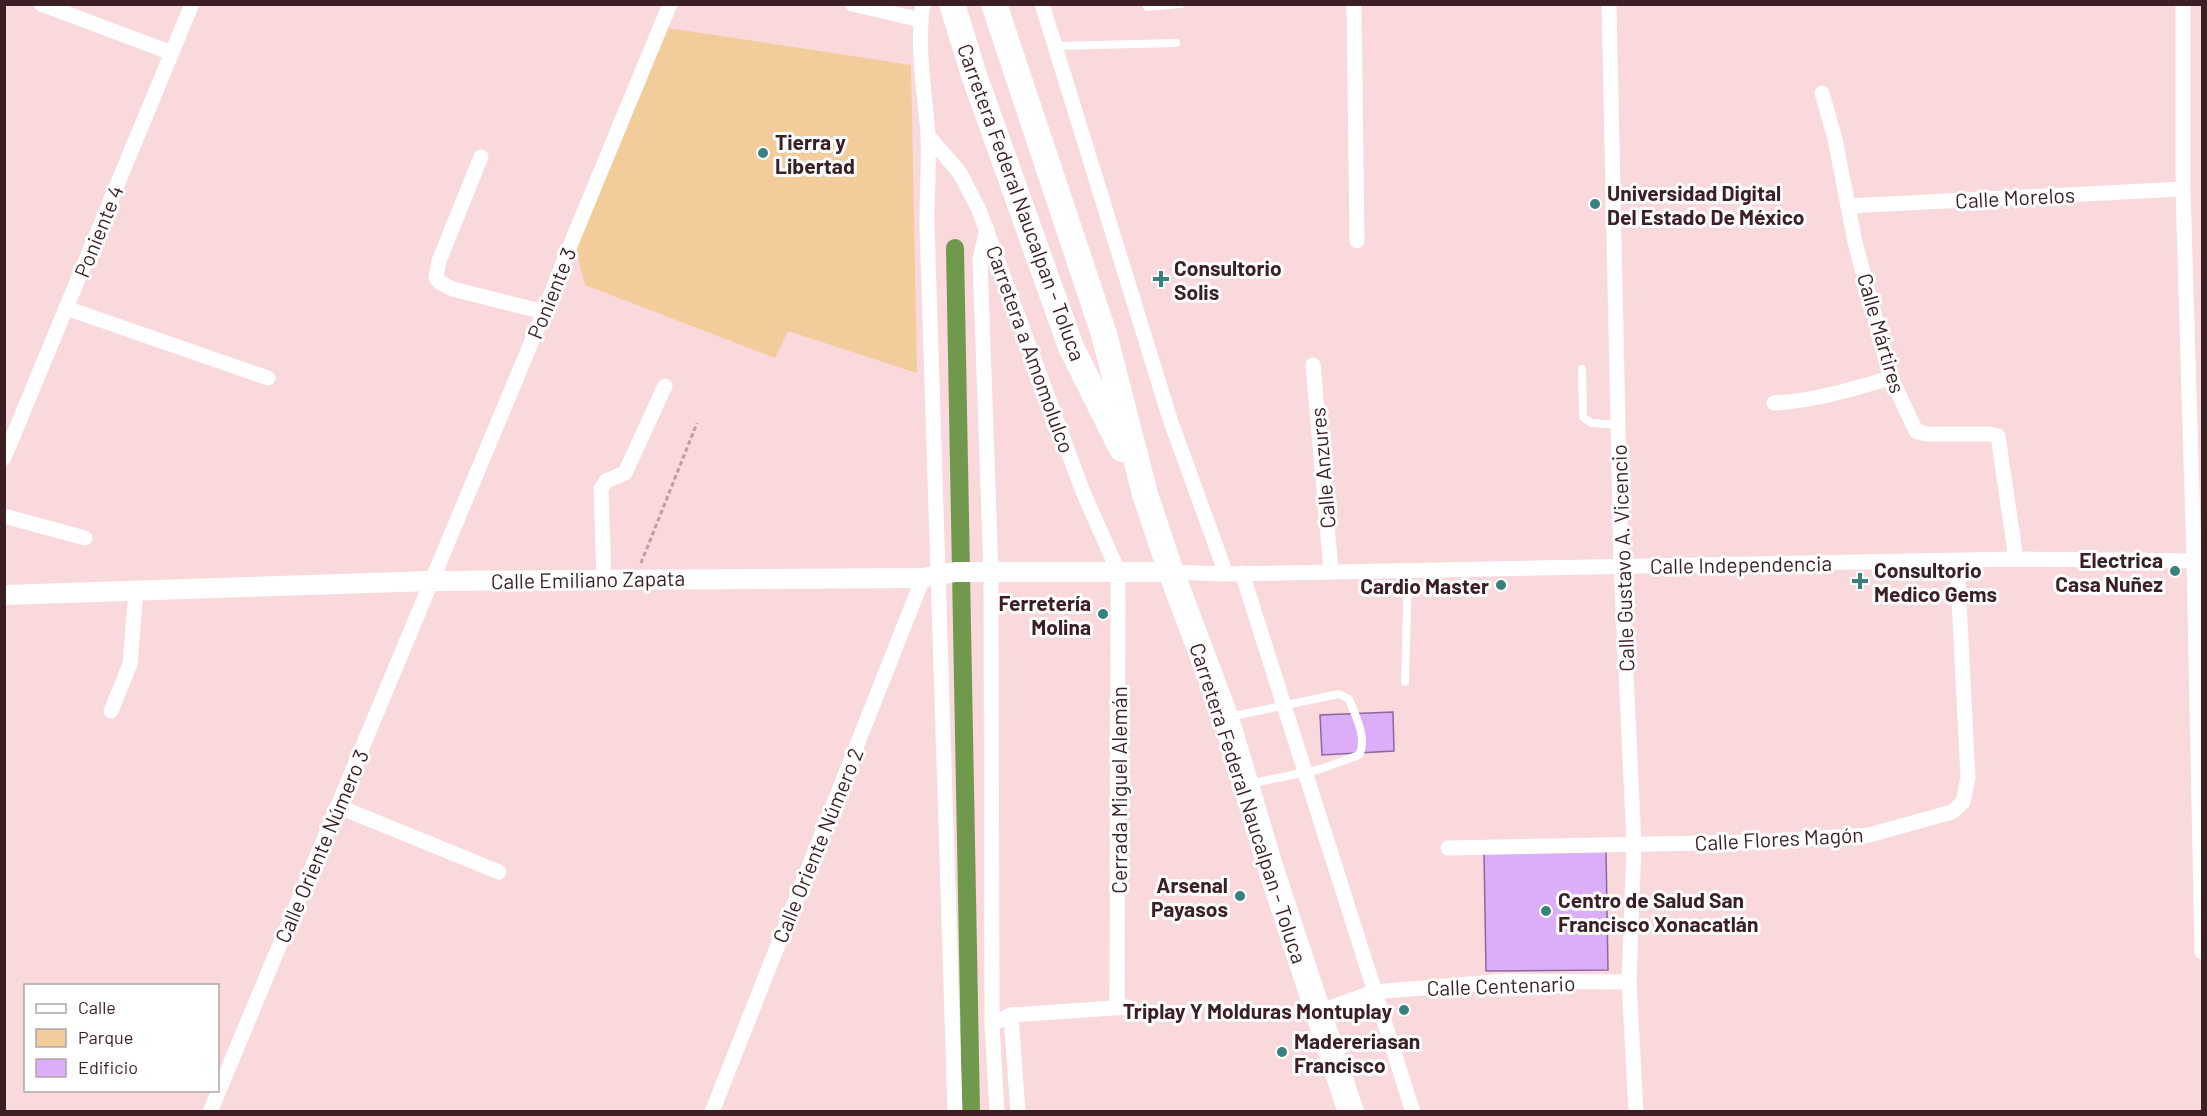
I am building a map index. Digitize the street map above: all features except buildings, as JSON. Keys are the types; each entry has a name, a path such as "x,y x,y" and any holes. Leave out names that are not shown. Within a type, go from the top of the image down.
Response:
{"main road":[{"name":"Carretera Federal Naucalpan - Toluca","path":"952,4 974,75 1071,347 1145,495"},
{"name":"Carretera Federal Naucalpan - Toluca","path":"994,4 1104,334 1145,495 1171,572 1226,718 1244,785 1351,1112"}],"street":[{"path":"40,4 172,53"},
{"name":"Poniente 4","path":"4,458 192,4"},
{"name":"Poniente 3","path":"431,581 670,4"},
{"path":"852,4 921,21"},
{"path":"923,4 922,81 928,136 927,224 992,1024 997,1112"},
{"path":"1042,4 1170,419 1226,574"},
{"path":"1354,4 1357,241"},
{"name":"Calle Gustavo A. Vicencio","path":"1610,4 1621,565 1634,844 1629,982 1636,1112"},
{"path":"2183,4 2183,189 2195,364 2202,952"},
{"name":"Calle Mártires","path":"1822,93 1835,139 1855,242 1891,378 1916,431 1926,434 1998,436 2016,559"},
{"name":"Carretera a Amomolulco","path":"928,136 960,173 971,191 1083,492 1118,571"},
{"path":"481,157 439,261 435,272 436,278 453,289 544,312"},
{"name":"Calle Morelos","path":"1848,206 2183,189"},
{"path":"955,1112 956,574 980,260 987,229"},
{"path":"66,308 268,378"},
{"name":"Calle Anzures","path":"1313,365 1331,571"},
{"path":"1774,403 1821,398 1891,378"},
{"path":"604,580 601,489 606,481 625,473 665,386"},
{"path":"4,516 85,538"},
{"name":"Calle Independencia","path":"1171,572 1226,574 2016,559 2198,561"},
{"name":"Calle Flores Magón","path":"1634,844 1753,842 1869,835 1938,817 1953,812 1960,806 1968,778 1957,561"},
{"name":"Cerrada Miguel Alemán","path":"1011,1015 1123,1008 1118,571"},
{"name":"Calle Emiliano Zapata","path":"4,595 431,581 1171,572"},
{"path":"1242,573 1413,1112"},
{"name":"Calle Oriente Número 2","path":"712,1112 956,574"},
{"name":"Calle Oriente Número 3","path":"219,1090 431,581"},
{"path":"111,711 130,664 136,591"},
{"path":"337,806 499,872"},
{"path":"1448,848 1634,844"},
{"name":"Calle Centenario","path":"1318,1012 1374,992 1505,981 1629,982"},
{"path":"992,1024 1011,1015 1018,1112"},
{"name":"Calle Oriente Número 3","path":"210,1112 218,1092"}],"lane":[{"path":"1147,7 1181,4"},
{"path":"1055,46 1176,43"},
{"path":"1582,369 1583,417 1591,423 1618,425"},
{"path":"1405,682 1408,570"},
{"path":"1226,718 1340,694 1349,699 1357,719 1362,739 1359,755 1321,769 1244,785"}],"path":[{"path":"634,579 698,423"}],"green space":[{"name":"Tierra y Libertad","path":"668,28 911,65 917,373 788,331 775,358 585,285 574,242"}],"waterway":[{"path":"955,248 971,1112"}],"place":[{"name":"Tierra y Libertad","path":"763,153"},
{"name":"Universidad Digital Del Estado De México","path":"1595,204"},
{"name":"Consultorio Solis","path":"1161,279"},
{"name":"Electrica Casa Nuñez","path":"2175,571"},
{"name":"Consultorio Medico Gems","path":"1860,581"},
{"name":"Cardio Master","path":"1501,585"},
{"name":"Ferretería Molina","path":"1103,614"},
{"name":"Arsenal Payasos","path":"1240,896"},
{"name":"Centro de Salud San Francisco Xonacatlán","path":"1546,911"},
{"name":"Triplay Y Molduras Montuplay","path":"1404,1010"},
{"name":"Madereriasan Francisco","path":"1282,1052"}]}
